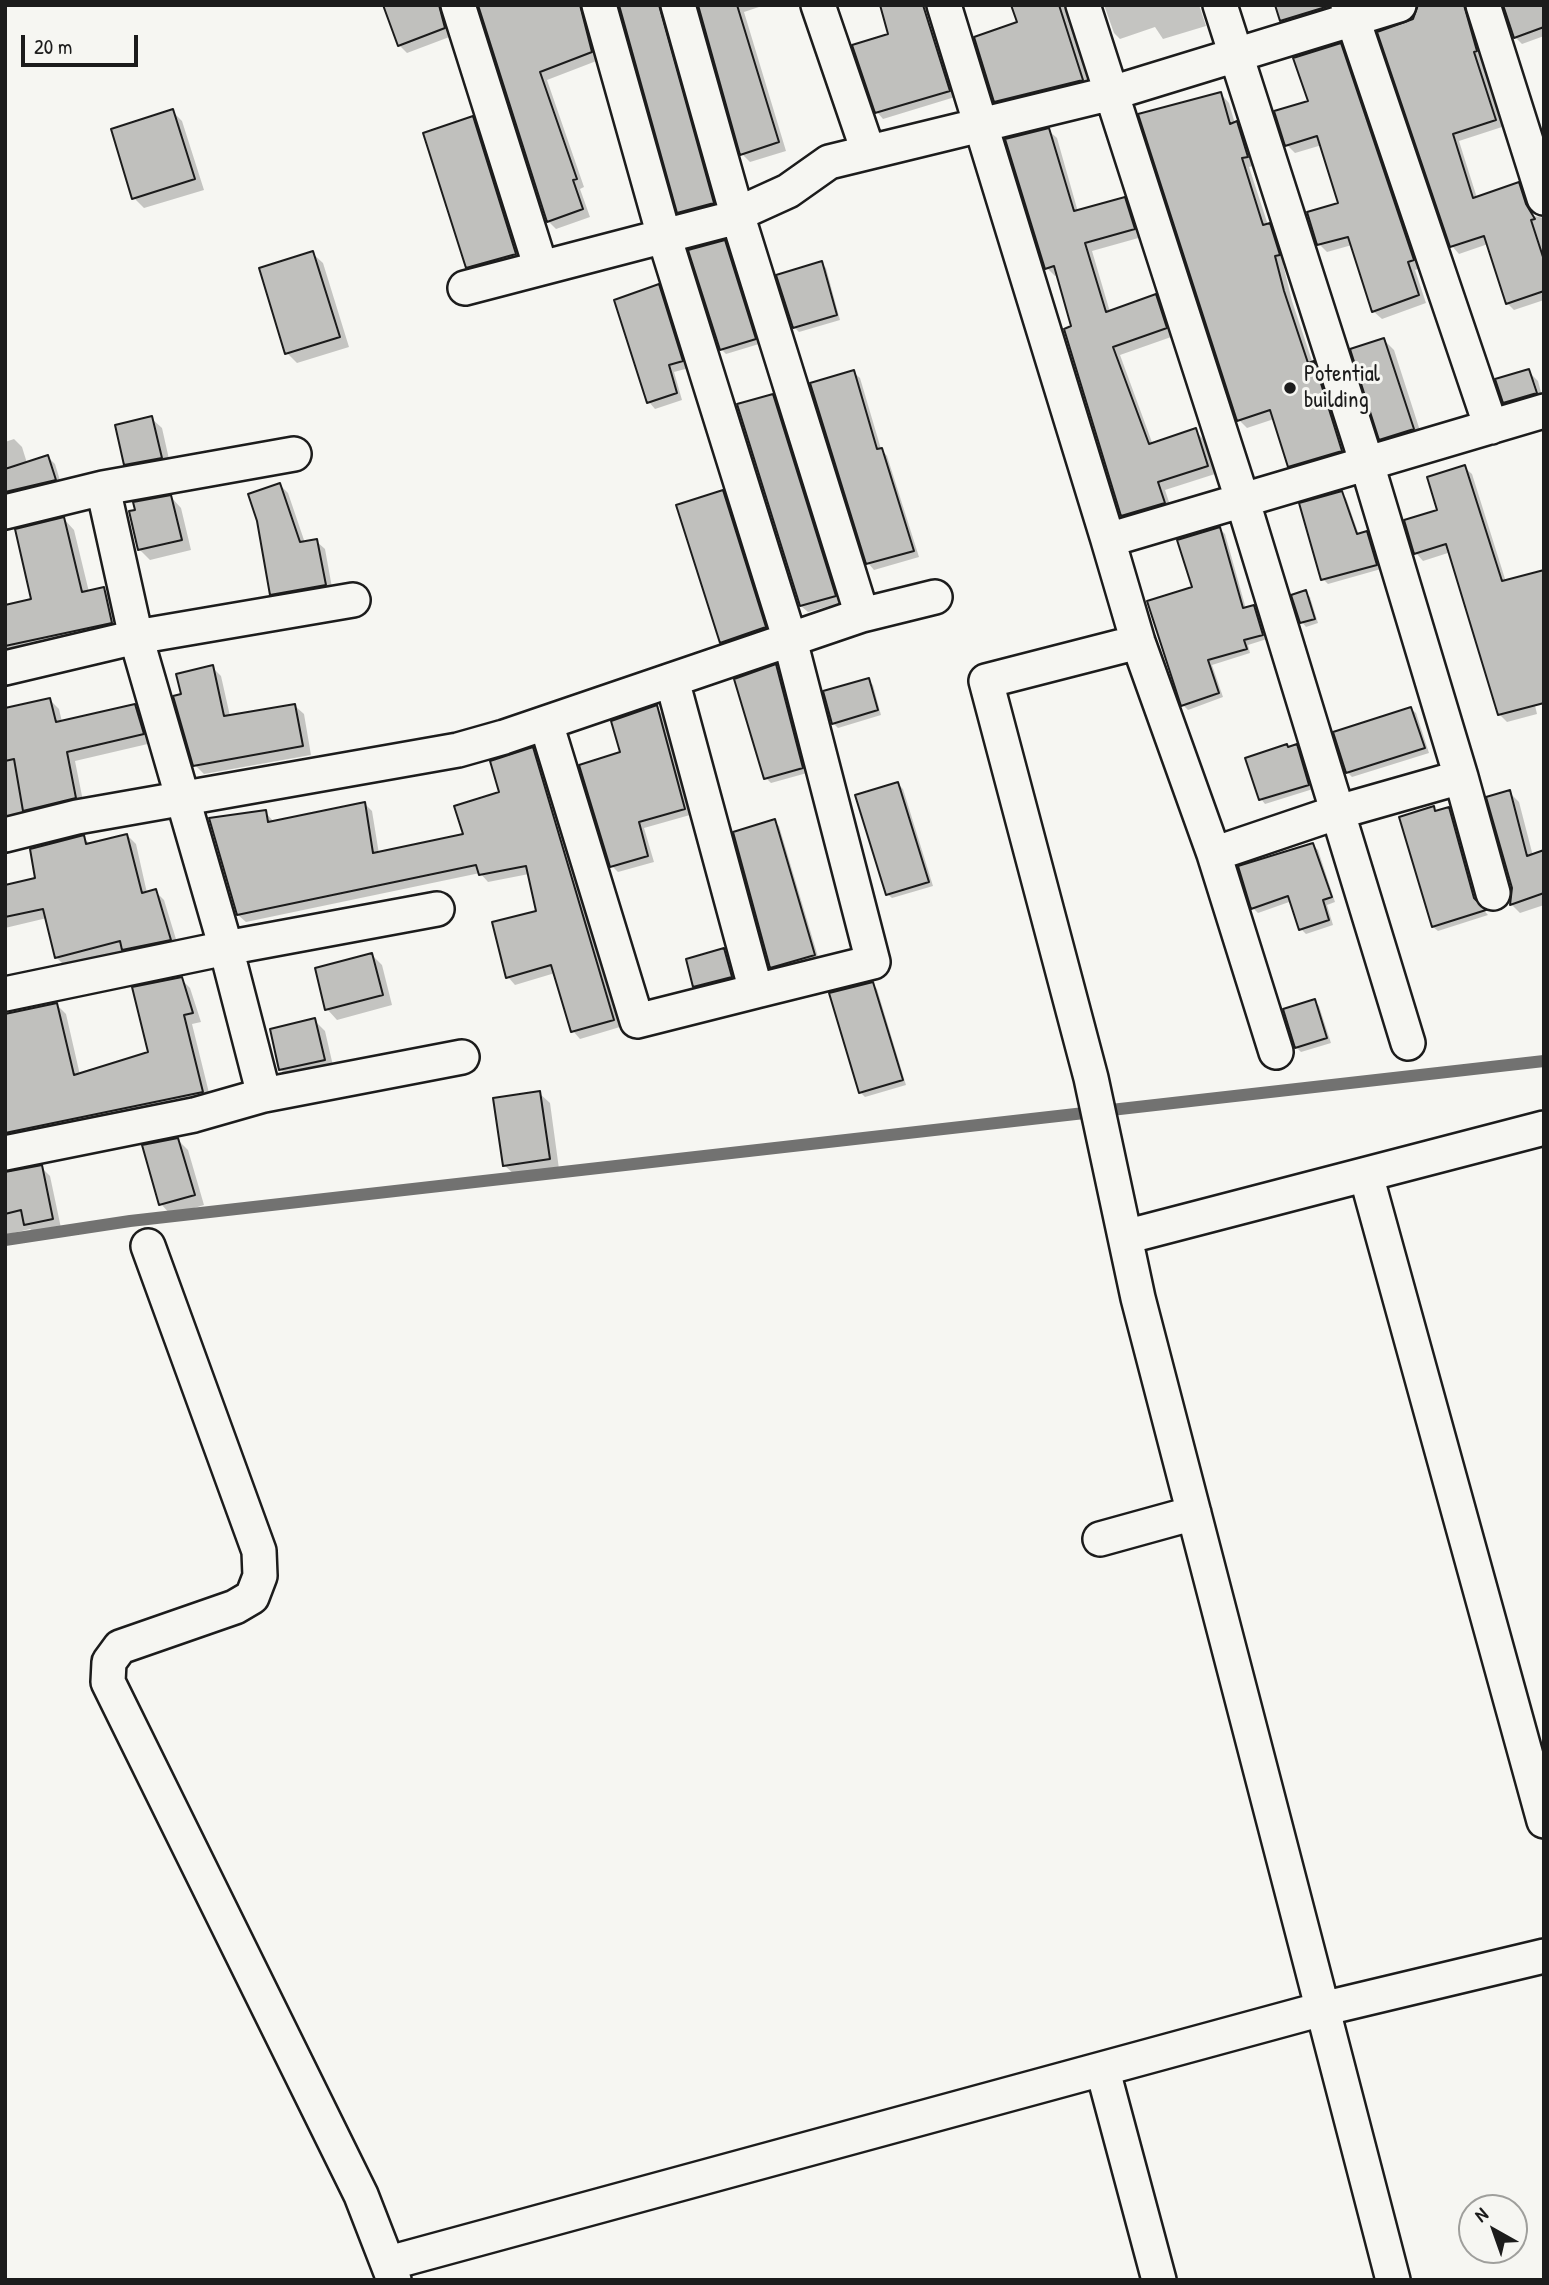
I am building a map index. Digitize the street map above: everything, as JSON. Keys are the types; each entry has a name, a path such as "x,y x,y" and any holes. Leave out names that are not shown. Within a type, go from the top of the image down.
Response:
{"street":[{"path":"458,5 541,268"},
{"path":"546,723 637,1021 873,962 790,640 664,236 599,5"},
{"path":"678,5 737,214 862,615"},
{"path":"818,5 868,150"},
{"path":"944,5 1138,642 1214,854 1276,1052"},
{"path":"1083,5 1243,502 1408,1043"},
{"path":"1220,5 1367,464 1493,893"},
{"path":"465,288 737,214 788,191 829,162 868,150 980,127 1112,93 1237,56 1350,13 1399,5"},
{"path":"1483,5 1544,198"},
{"path":"1350,13 1491,427"},
{"path":"1108,540 1544,411"},
{"path":"5,513 103,488 294,454"},
{"path":"103,488 136,636 226,948 264,1096"},
{"path":"5,835 78,817 182,797 458,750 546,723 862,615 934,597"},
{"path":"5,668 136,636 353,600"},
{"path":"1138,642 986,681 1091,1078 1125,1237 1194,1513 1393,2280"},
{"path":"672,680 756,991"},
{"path":"1214,854 1338,812 1461,777"},
{"path":"5,994 226,948 437,909"},
{"path":"5,1153 194,1115 264,1096 462,1057"},
{"path":"1125,1237 1544,1128"},
{"path":"1366,1175 1544,1821"},
{"path":"148,1246 259,1550 260,1576 252,1597 235,1607 120,1647 109,1662 108,1682 361,2195 392,2271 1322,2010 1544,1956"},
{"path":"1100,1539 1194,1513"},
{"path":"1103,2071 1159,2280"}],"building":[{"path":"383,5 439,5 445,28 398,46"},
{"path":"478,5 580,5 592,52 540,72 577,179 573,180 583,209 547,222"},
{"path":"619,5 659,5 714,203 677,213"},
{"path":"698,5 737,5 779,142 740,155"},
{"path":"880,5 923,5 950,91 875,113 852,45 888,34"},
{"path":"1011,5 1059,5 1083,80 994,102 974,37 1017,22"},
{"path":"1275,5 1329,5 1329,6 1280,21"},
{"path":"1418,5 1464,5 1477,51 1474,52 1496,120 1453,134 1473,198 1519,182 1526,204 1535,219 1531,220 1544,260 1544,291 1506,304 1484,236 1450,247 1377,32 1413,19"},
{"path":"1503,5 1544,5 1544,27 1514,38"},
{"path":"1341,43 1414,260 1408,262 1419,295 1372,312 1348,237 1317,245 1307,212 1338,203 1317,136 1285,146 1274,111 1308,101 1293,58"},
{"path":"1221,92 1230,124 1237,121 1248,157 1242,158 1263,225 1270,223 1280,255 1275,256 1284,291 1308,363 1314,361 1342,451 1288,467 1270,410 1237,421 1138,114"},
{"path":"173,109 195,179 132,199 111,129"},
{"path":"473,116 516,254 466,268 423,133"},
{"path":"1049,128 1074,211 1125,197 1135,229 1085,243 1106,312 1156,294 1167,328 1113,347 1149,444 1196,428 1208,466 1158,482 1165,503 1121,516 1064,329 1071,326 1054,266 1045,269 1005,139"},
{"path":"725,240 756,339 720,350 688,250"},
{"path":"313,251 340,337 285,354 259,268"},
{"path":"822,261 837,315 793,328 776,275"},
{"path":"659,284 683,361 669,365 677,393 647,403 614,300"},
{"path":"1384,338 1414,429 1379,440 1350,349"},
{"path":"1529,369 1537,393 1503,403 1495,379"},
{"path":"854,370 877,449 882,448 914,551 866,564 810,383"},
{"path":"773,394 836,596 800,606 737,404"},
{"path":"152,416 162,458 124,465 115,425"},
{"path":"48,455 56,480 5,492 5,469"},
{"path":"1465,465 1502,581 1544,570 1544,703 1498,715 1446,544 1414,554 1404,520 1437,510 1427,477"},
{"path":"280,483 300,542 317,539 326,585 270,595 257,521 248,494"},
{"path":"723,490 766,627 720,643 676,505"},
{"path":"1342,491 1357,534 1367,531 1377,565 1321,580 1299,503"},
{"path":"171,495 182,540 138,550 129,511 135,510 133,502"},
{"path":"64,517 82,592 104,587 112,623 5,646 5,605 31,599 15,529"},
{"path":"1220,527 1243,608 1254,605 1263,635 1244,640 1247,649 1208,660 1219,693 1181,706 1147,601 1192,587 1177,540"},
{"path":"1306,590 1315,619 1300,623 1291,595"},
{"path":"776,664 803,768 764,779 734,679"},
{"path":"213,665 224,716 295,704 303,746 193,766 173,696 181,694 176,674"},
{"path":"869,678 878,710 832,724 823,691"},
{"path":"50,698 56,722 135,704 144,734 67,752 76,798 23,811 14,759 5,761 5,708"},
{"path":"657,705 685,809 639,822 648,856 610,867 579,765 620,752 611,721"},
{"path":"1411,707 1425,748 1346,773 1333,732"},
{"path":"1287,744 1288,747 1297,744 1309,785 1259,800 1245,758"},
{"path":"533,747 614,1020 571,1032 551,965 506,978 492,922 536,911 526,866 479,875 476,865 237,915 209,818 266,810 268,822 365,802 373,853 463,834 454,806 499,792 490,761"},
{"path":"898,782 929,882 886,895 855,795"},
{"path":"1510,790 1527,856 1544,850 1544,893 1510,905 1512,888 1486,797"},
{"path":"1434,806 1435,811 1449,807 1474,898 1486,910 1432,927 1399,817"},
{"path":"775,819 815,955 770,968 733,832"},
{"path":"127,834 142,893 156,889 171,940 122,950 120,941 55,958 43,909 5,917 5,885 35,878 30,849 84,835 86,844"},
{"path":"1313,843 1332,897 1323,900 1329,920 1299,930 1288,896 1251,909 1238,866"},
{"path":"724,948 732,977 693,987 686,959"},
{"path":"372,953 383,995 325,1010 315,968"},
{"path":"182,977 193,1013 184,1015 203,1092 5,1133 5,1014 57,1003 74,1075 148,1052 132,987"},
{"path":"873,982 903,1080 859,1093 829,993"},
{"path":"1315,999 1327,1038 1295,1048 1283,1009"},
{"path":"315,1018 325,1060 279,1070 270,1029"},
{"path":"540,1091 550,1159 503,1166 493,1098"},
{"path":"178,1138 195,1195 159,1205 142,1145"},
{"path":"42,1165 53,1219 24,1225 21,1210 5,1214 5,1172"}],"waterway":[{"path":"5,1240 130,1221 1544,1061"}],"place":[{"name":"Potential building","path":"1290,388"}]}
